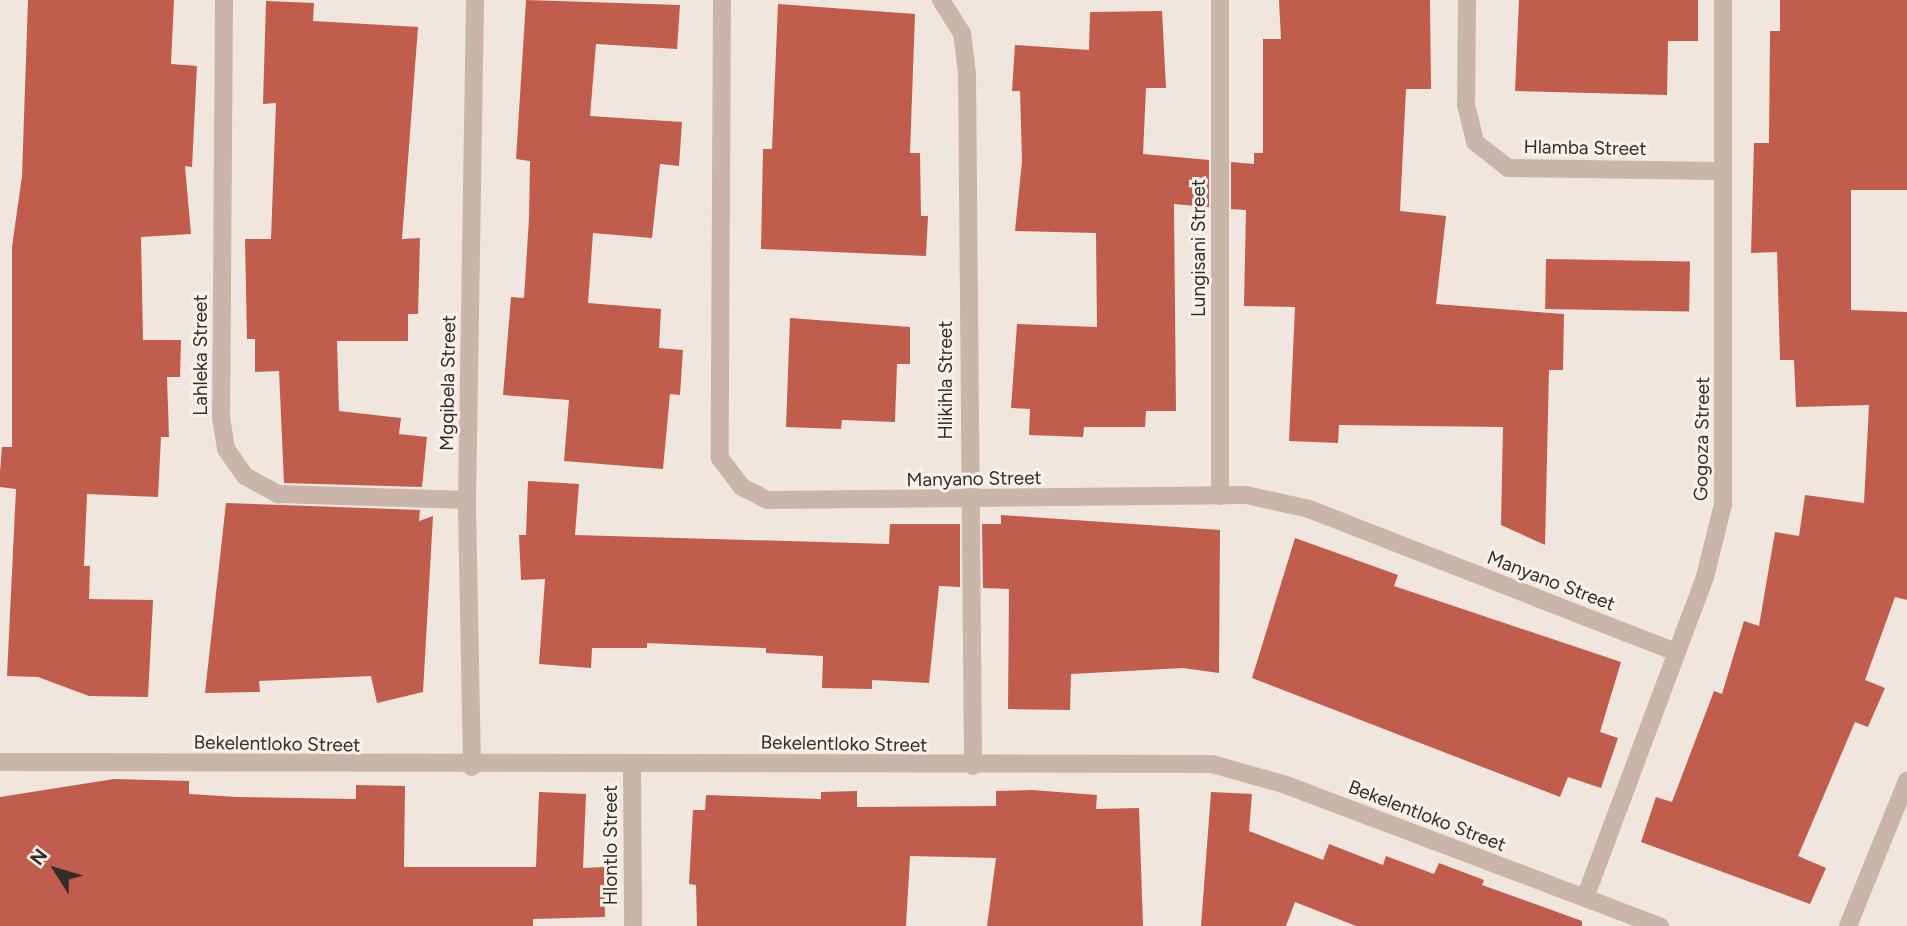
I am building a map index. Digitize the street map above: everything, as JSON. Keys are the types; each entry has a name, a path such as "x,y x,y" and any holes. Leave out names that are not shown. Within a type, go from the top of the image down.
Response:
{"street":[{"name":"Lahleka Street","path":"224,0 221,417 226,449 245,476 278,494 467,500"},
{"name":"Mgqibela Street","path":"472,767 467,500 475,0"},
{"name":"Manyano Street","path":"722,0 720,457 742,487 768,500 1246,495 1309,509 1676,652"},
{"name":"Hlikihla Street","path":"941,0 962,33 967,72 967,500 973,766"},
{"name":"Lungisani Street","path":"1220,0 1220,496"},
{"name":"Hlamba Street","path":"1467,0 1469,117 1475,142 1508,168 1720,171"},
{"name":"Gogoza Street","path":"1585,898 1705,577 1723,505 1720,171 1723,0"},
{"name":"Bekelentloko Street","path":"0,762 472,767 632,763 1222,766 1286,785 1660,926"},
{"name":"Hlontlo Street","path":"632,763 633,926"},
{"path":"1848,926 1907,781"}],"building":[{"path":"28,0 174,0 171,64 197,66 192,167 185,166 191,234 141,237 143,340 181,340 180,377 167,377 169,437 161,437 158,497 87,494 84,566 90,566 89,599 153,600 148,697 89,696 38,677 7,676 16,489 0,487 0,472 2,447 12,447 12,247 22,176"},
{"path":"526,0 680,5 677,49 596,44 590,116 682,122 679,166 660,164 652,238 593,233 588,303 661,309 659,348 683,350 680,395 670,394 663,469 564,461 569,400 503,395 511,297 524,298 529,218 530,161 516,159"},
{"path":"1279,0 1430,0 1431,89 1406,89 1400,211 1446,216 1436,304 1564,314 1563,370 1549,370 1545,545 1501,525 1503,427 1339,425 1338,443 1289,441 1295,307 1244,306 1246,210 1231,209 1231,162 1254,164 1254,153 1263,153 1263,39 1281,39"},
{"path":"1519,0 1698,0 1698,41 1668,41 1667,95 1515,91"},
{"path":"1780,0 1907,0 1907,190 1851,190 1851,310 1907,312 1907,600 1895,597 1865,680 1885,688 1868,727 1855,722 1798,856 1826,868 1810,904 1641,842 1656,797 1672,802 1714,691 1722,694 1744,621 1759,626 1775,532 1799,536 1805,495 1864,503 1869,405 1796,407 1794,360 1780,360 1777,252 1751,253 1754,143 1769,143 1770,31 1780,31"},
{"path":"266,1 314,3 313,21 418,27 402,239 420,238 418,314 408,314 408,341 337,341 339,411 401,418 399,434 427,437 422,487 284,483 279,371 255,372 255,339 247,339 245,239 271,239 276,103 263,104"},
{"path":"778,4 915,14 910,153 920,153 921,216 928,216 926,256 761,249 763,149 772,149"},
{"path":"1162,11 1166,88 1146,88 1143,154 1209,160 1209,207 1174,204 1176,411 1146,411 1145,427 1084,427 1083,437 1029,435 1030,409 1011,408 1017,324 1097,327 1096,233 1015,231 1022,161 1020,91 1012,91 1015,45 1089,50 1090,12"},
{"path":"1546,259 1690,262 1689,312 1545,309"},
{"path":"790,318 910,327 910,364 897,364 895,422 842,420 841,429 786,427"},
{"path":"528,481 579,484 575,535 889,544 890,524 960,524 960,587 939,586 929,683 872,680 872,689 822,688 823,656 766,653 766,648 647,643 647,648 592,648 591,668 539,664 545,579 521,580 519,535 526,535"},
{"path":"226,503 420,510 419,521 433,516 423,692 377,703 371,676 259,681 260,692 205,693"},
{"path":"1001,515 1220,530 1219,673 1183,668 1071,674 1070,710 1008,709 1009,589 983,588 982,524 1001,524"},
{"path":"1295,538 1398,575 1394,586 1621,662 1600,732 1618,738 1601,788 1568,777 1560,797 1252,678"},
{"path":"114,779 189,781 189,794 237,797 356,799 356,785 405,786 404,867 536,867 539,792 586,794 583,868 604,867 605,917 533,919 533,926 0,926 0,797"},
{"path":"1032,790 1097,795 1096,809 1139,808 1143,926 987,926 996,858 910,856 906,926 697,926 696,885 689,884 693,810 705,810 706,795 821,799 821,792 857,791 857,807 996,806 996,791"},
{"path":"1211,792 1252,794 1249,831 1323,860 1329,844 1383,865 1386,856 1434,874 1439,863 1484,880 1482,885 1582,921 1582,926 1356,926 1295,902 1286,926 1201,926"}]}
